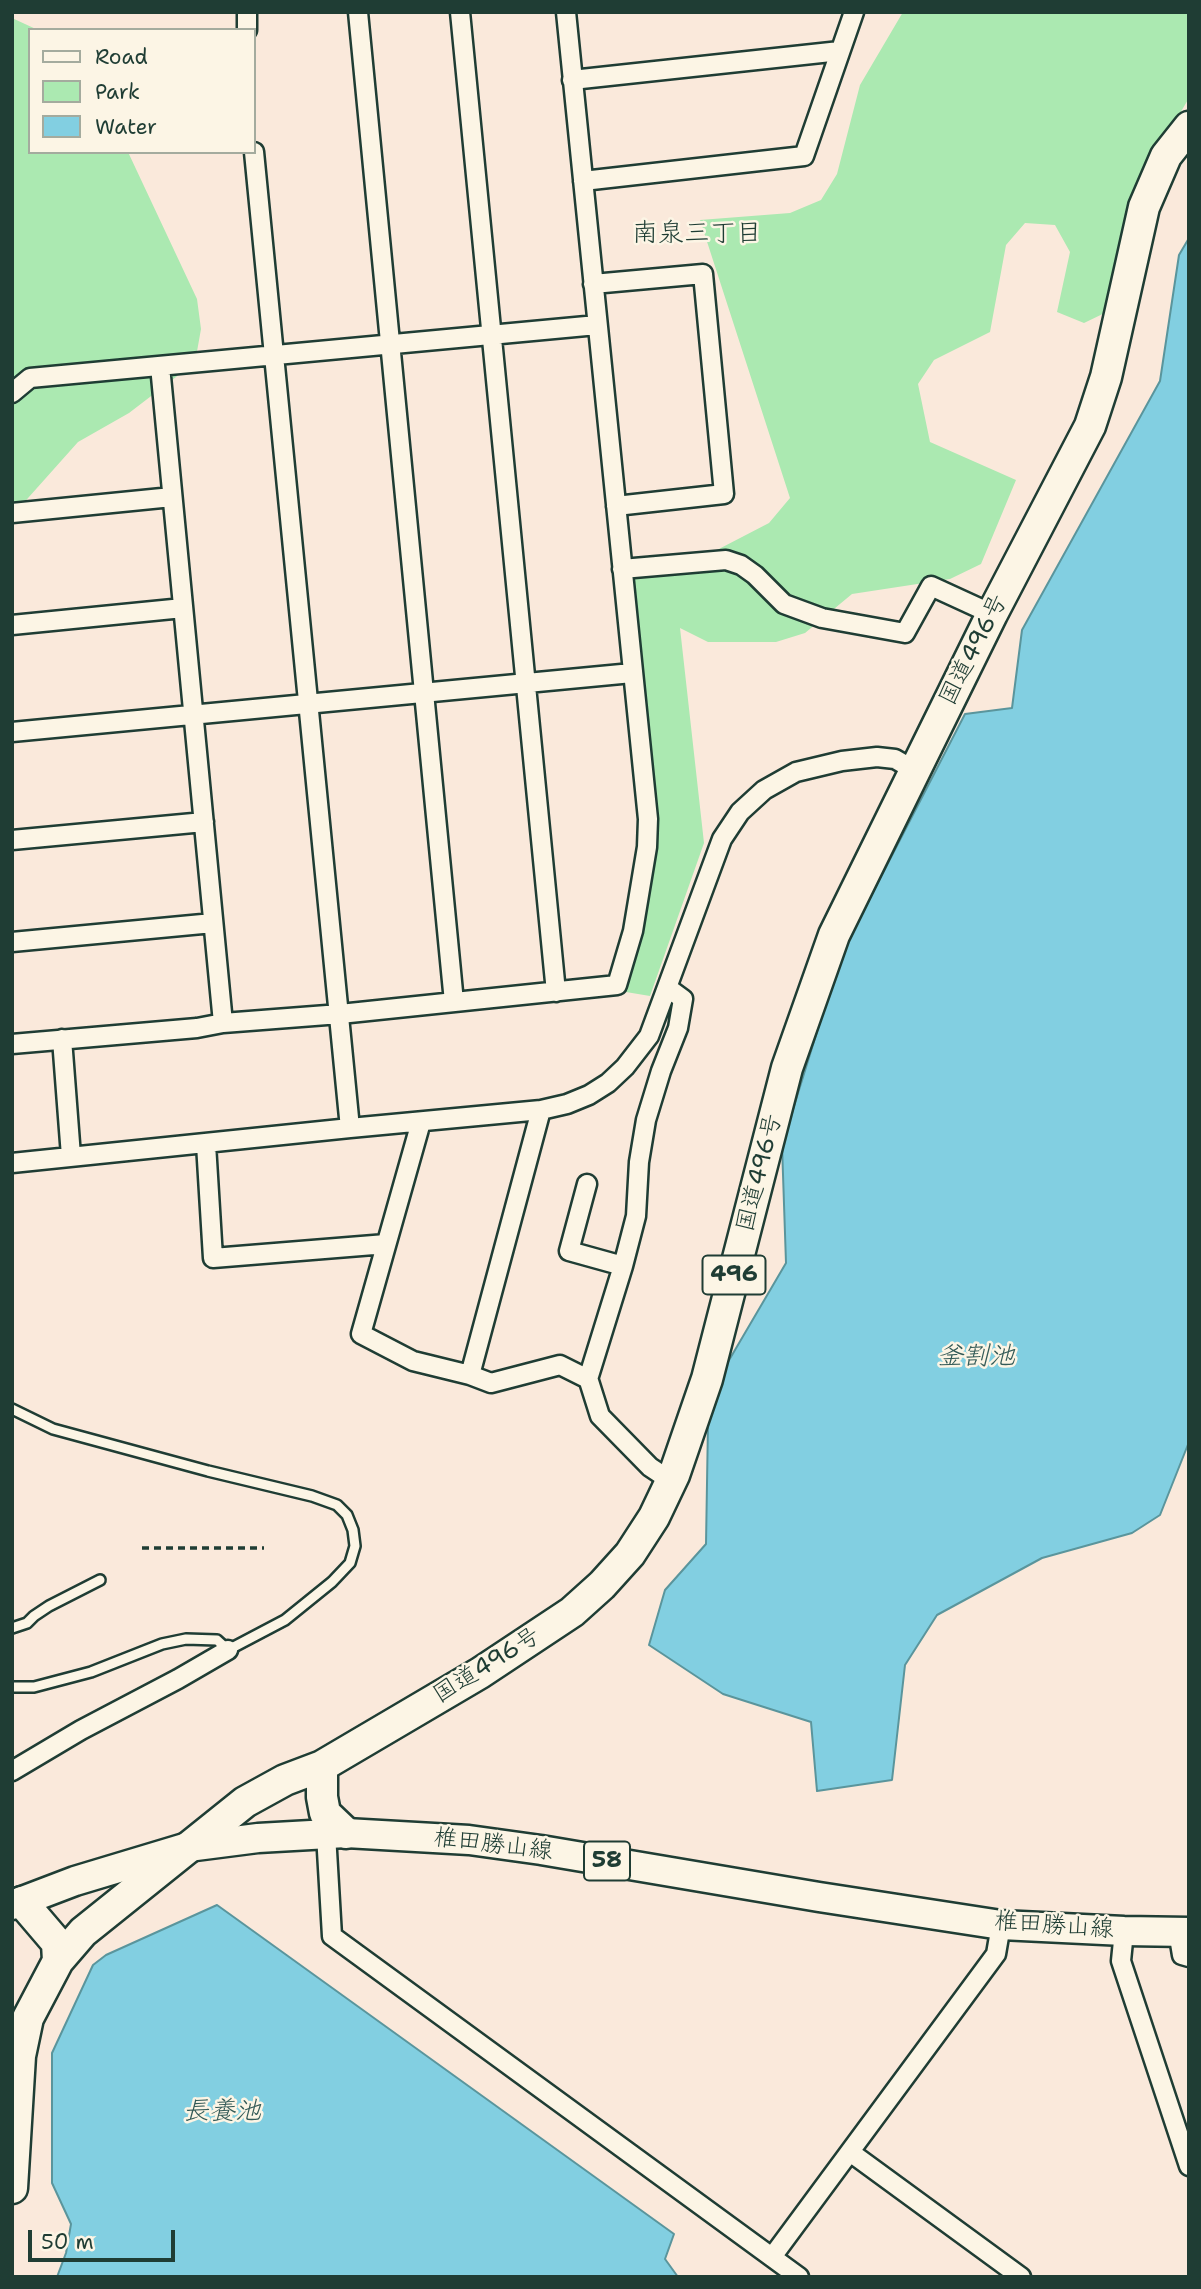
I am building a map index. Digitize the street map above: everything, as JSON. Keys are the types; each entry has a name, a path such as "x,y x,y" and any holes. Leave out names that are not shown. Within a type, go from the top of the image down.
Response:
{"highway":[{"name":"国道496号","path":"12,2188 20,2056 28,2018 58,1961 83,1932 245,1802 285,1780 322,1766 481,1672 572,1612 603,1585 630,1555 654,1517 671,1480 707,1379 787,1068 834,935 992,614 1090,426 1106,377 1144,207 1166,156 1189,127"},
{"path":"322,1766 325,1813 336,1834"},
{"path":"17,1903 57,1943 58,1961"}],"main road":[{"name":"椎田勝山線","path":"17,1903 75,1881 188,1847 258,1838 336,1834 393,1835 469,1840 541,1850 1001,1925 1124,1931 1185,1940"}],"street":[{"path":"358,12 454,1002"},
{"path":"460,12 556,992"},
{"path":"12,1044 617,985 633,931 648,847 648,820 566,12"},
{"path":"583,181 804,156 854,12"},
{"path":"572,80 840,51"},
{"path":"254,154 349,1128"},
{"path":"593,284 703,274 705,287 724,494 615,506"},
{"path":"12,393 30,378 597,324"},
{"path":"160,366 223,1023"},
{"path":"12,513 173,497"},
{"path":"622,569 726,560 741,565 755,575 784,604 822,618 905,633 931,586 992,614"},
{"path":"12,625 183,608"},
{"path":"12,732 632,673"},
{"path":"12,1163 541,1110 589,1095 608,1083 625,1067 649,1036 722,839 740,812 764,790 796,772 877,757 895,760 914,770"},
{"path":"12,840 204,822"},
{"path":"12,942 213,923"},
{"path":"668,988 683,999 678,1028 660,1070 646,1120 639,1162 636,1216 588,1378 600,1416 650,1466 671,1480"},
{"path":"62,1039 71,1156"},
{"path":"470,1375 541,1110"},
{"path":"421,1122 361,1334 413,1362 470,1375 491,1383 560,1365 588,1378"},
{"path":"206,1143 213,1258 386,1244"},
{"path":"587,1184 569,1251 623,1266"},
{"path":"12,1771 228,1650"},
{"path":"336,1834 332,1936 799,2277"},
{"path":"772,2257 996,1954 1001,1925"},
{"path":"1124,1931 1121,1961 1189,2166"},
{"path":"850,2152 1021,2277"}],"lane":[{"path":"12,1409 53,1429 118,1448 312,1496 337,1505 347,1515 355,1546 350,1563 332,1582 285,1620 228,1650 217,1640 186,1639 162,1644 91,1672 34,1686 12,1687"},
{"path":"12,1628 27,1623 49,1606 100,1580"}],"path":[{"path":"142,1548 264,1548"}],"green space":[{"path":"903,12 1189,12 1189,98 1150,164 1118,248 1111,310 1084,323 1057,312 1070,252 1055,225 1025,223 1006,245 990,332 934,360 918,384 930,442 1016,480 981,564 950,579 852,594 805,633 776,642 708,642 680,628 704,843 650,996 626,992 656,849 632,567 715,551 769,523 790,498 700,220 790,213 821,200 837,174 860,85"},
{"path":"12,18 34,28 28,28 28,154 129,154 197,299 201,329 196,357 176,377 129,413 78,442 12,516"}],"water":[{"name":"釜割池","path":"1189,238 1189,1442 1160,1515 1132,1533 1042,1558 937,1615 905,1665 892,1780 817,1791 811,1722 723,1694 649,1645 665,1590 706,1544 708,1423 725,1367 786,1263 782,1145 841,954 965,714 1012,708 1022,630 1160,381 1179,255"},
{"name":"長養池","path":"217,1905 674,2234 665,2259 678,2277 57,2277 66,2253 71,2224 52,2183 52,2053 93,1965 106,1955"}],"district":[{"name":"南泉三丁目","path":"697,234"}]}
